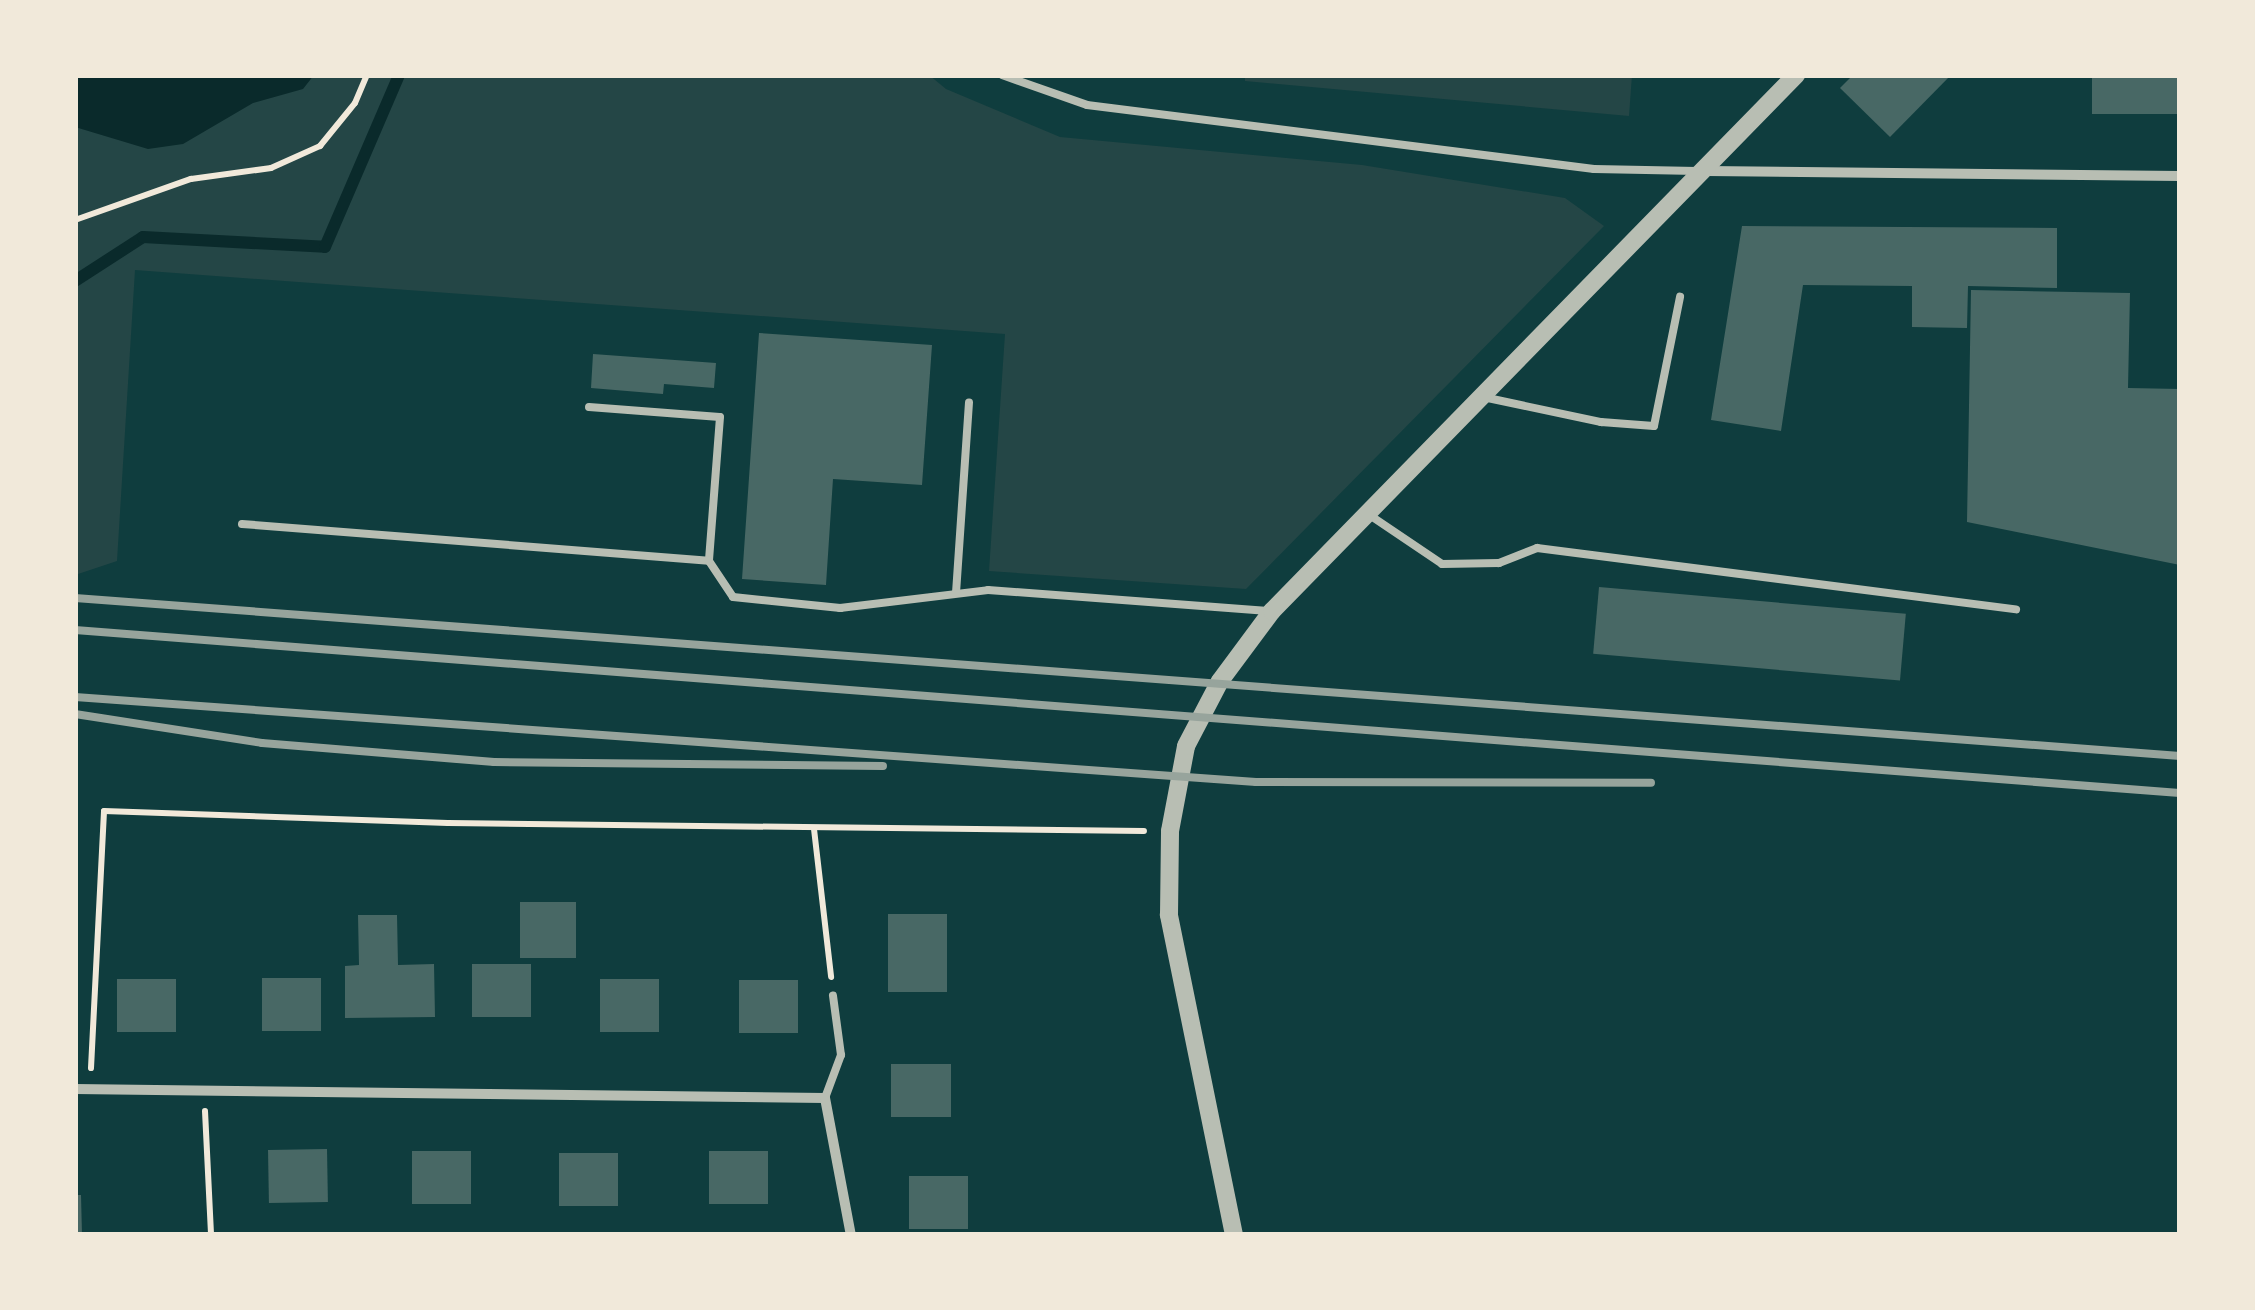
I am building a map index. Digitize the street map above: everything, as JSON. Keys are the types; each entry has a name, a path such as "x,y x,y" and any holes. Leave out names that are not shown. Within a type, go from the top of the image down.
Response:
{"street":[{"path":"1234,1235 1181,997 1169,914 1170,830 1186,746 1220,681 1272,611 1707,171 1796,75"},
{"path":"1707,171 2180,176"},
{"path":"75,1089 826,1098 851,1235"}],"lane":[{"path":"1002,75 1087,105 1594,169 1707,171"},
{"path":"1483,398 1601,422 1654,426 1680,298"},
{"path":"956,593 968,402"},
{"path":"588,407 720,418 708,561 733,597 840,608 988,590 1272,611"},
{"path":"1368,514 1442,564 1499,563 1537,548 2016,609"},
{"path":"242,524 708,561"},
{"path":"826,1098 840,1055 834,996"}],"path":[{"path":"75,220 192,179 271,168 320,146 355,103 367,75"},
{"path":"90,1089 104,811 814,829 1170,830"},
{"path":"814,829 834,996"},
{"path":"204,1090 211,1235"}],"shaded area":[{"path":"75,75 929,75 946,89 1060,137 1362,165 1565,198 1604,226 1246,589 989,571 1005,334 135,270 117,561 75,575"},
{"path":"75,75 314,75 303,89 253,103 183,144 148,149 75,127"},
{"path":"1245,75 1632,75 1629,116 1245,81"}],"building":[{"path":"1853,75 1951,75 1890,137 1840,88"},
{"path":"2092,75 2180,75 2180,114 2092,114"},
{"path":"1742,226 2057,228 2057,288 1968,286 1967,328 1912,327 1912,286 1803,285 1781,431 1711,420"},
{"path":"1971,290 2130,293 2128,388 2180,389 2180,565 1967,522"},
{"path":"759,333 932,345 922,485 833,479 826,585 742,579"},
{"path":"593,354 716,363 714,388 664,384 663,394 591,388"},
{"path":"1599,587 1906,614 1900,681 1593,654"},
{"path":"520,902 576,902 576,958 520,958"},
{"path":"888,914 947,914 947,992 888,992"},
{"path":"358,915 397,915 398,965 434,964 435,1017 345,1018 345,966 359,965"},
{"path":"472,964 531,964 531,1017 472,1017"},
{"path":"262,978 321,978 321,1031 262,1031"},
{"path":"117,979 176,979 176,1032 117,1032"},
{"path":"600,979 659,979 659,1032 600,1032"},
{"path":"739,980 798,980 798,1033 739,1033"},
{"path":"891,1064 951,1064 951,1117 891,1117"},
{"path":"327,1149 328,1202 269,1203 268,1150"},
{"path":"412,1151 471,1151 471,1204 412,1204"},
{"path":"709,1151 768,1151 768,1204 709,1204"},
{"path":"559,1153 618,1153 618,1206 559,1206"},
{"path":"909,1176 968,1176 968,1229 909,1229"},
{"path":"75,1195 81,1195 82,1235 75,1235"}],"waterway":[{"path":"75,281 143,237 325,247 399,75"}],"railway":[{"path":"75,598 2180,756"},
{"path":"75,630 2180,793"},
{"path":"75,697 1256,782 1651,783"},
{"path":"75,714 262,743 494,762 883,766"}]}
